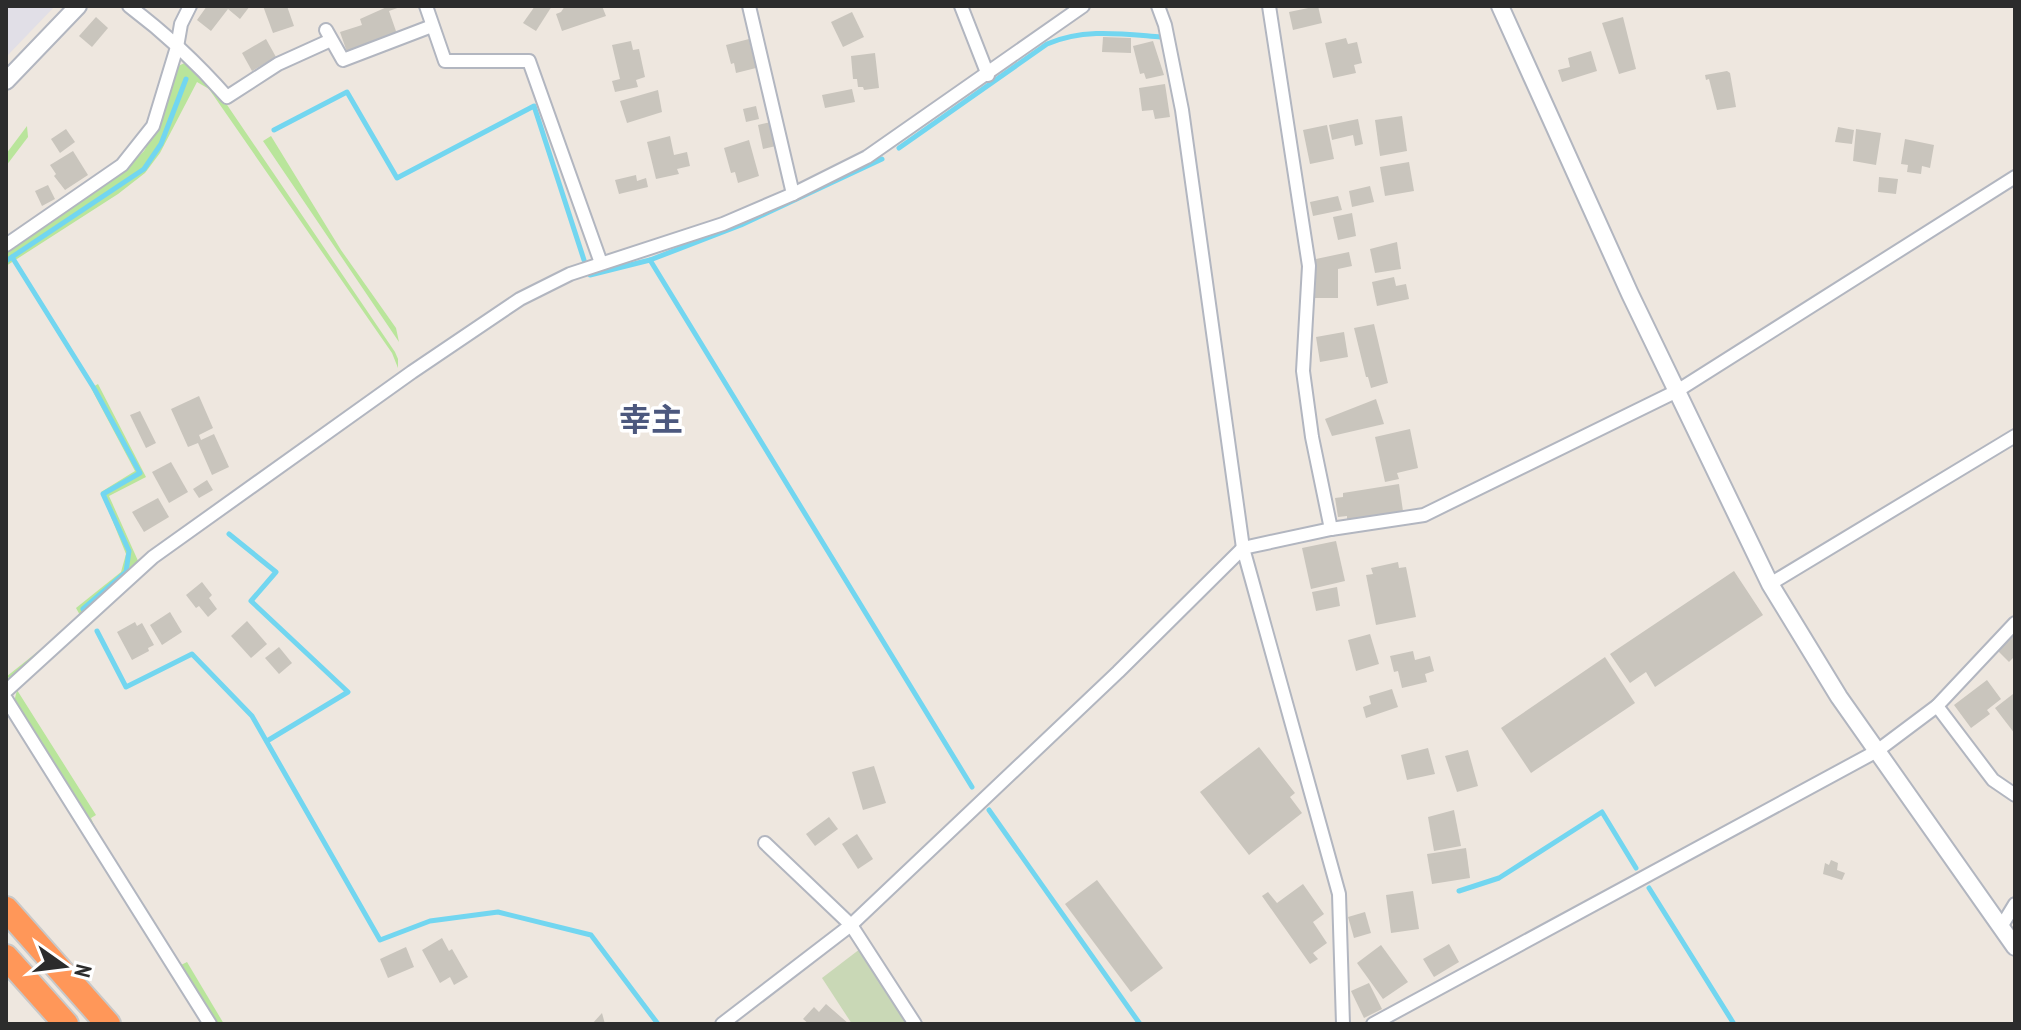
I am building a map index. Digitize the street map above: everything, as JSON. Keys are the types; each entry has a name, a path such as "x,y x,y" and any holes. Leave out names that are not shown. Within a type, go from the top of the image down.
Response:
{"highway":[{"path":"6,909 108,1024"},
{"path":"6,957 66,1024"}],"street":[{"path":"6,81 78,6"},
{"path":"129,6 202,68 227,97 328,35 343,60 432,26"},
{"path":"6,245 122,165 134,152 153,126 181,24 190,6"},
{"path":"426,6 445,61 529,61 601,263"},
{"path":"749,6 793,194"},
{"path":"961,6 988,75"},
{"path":"6,691 153,557 520,299 558,279 601,263 723,224 793,194 888,145 1083,6"},
{"path":"1158,6 1165,25 1182,110 1243,548 1339,894 1343,1024"},
{"path":"1269,6 1309,266 1303,371 1312,437 1331,529"},
{"path":"1500,6 1573,169 1770,584 1839,697 2015,947"},
{"path":"722,1024 851,925 1118,672 1243,548 1331,529 1424,515 1677,391 2015,177"},
{"path":"1770,584 2015,436"},
{"path":"1373,1024 1877,751 1937,706 2015,623"},
{"path":"6,699 210,1024"},
{"path":"1937,706 1993,780 2015,795"},
{"path":"765,843 851,925 915,1024"},
{"path":"2001,927 2015,904"}],"shaded area":[{"path":"6,6 55,6 6,57"}],"green space":[{"path":"187,62 221,96 395,352 398,368 392,353 209,89 197,82 160,153 145,173 118,194 6,266 6,250 124,170 144,151 156,129 178,66"},
{"path":"27,126 28,137 6,166 6,154"},
{"path":"271,136 341,250 396,328 399,342 263,141"},
{"path":"98,384 146,477 109,496 139,563 80,615 76,608 121,572 126,554 101,492 135,471 91,388"},
{"path":"56,637 10,678 6,677"},
{"path":"17,690 96,815 91,818 99,837 14,702"},
{"path":"860,949 908,1024 852,1024 822,978"},
{"path":"187,962 224,1024 217,1024 181,965"}],"building":[{"path":"207,6 250,6 240,19 228,9 211,31 197,20"},
{"path":"263,6 287,6 294,26 273,33"},
{"path":"389,6 403,6 389,11 397,34 347,52 340,32 362,25 360,19"},
{"path":"535,6 552,6 536,31 523,23"},
{"path":"565,6 602,6 606,16 562,31 556,14"},
{"path":"1318,6 1322,23 1293,30 1289,12"},
{"path":"852,12 864,37 843,47 831,22"},
{"path":"96,17 108,28 92,47 79,36"},
{"path":"1623,17 1636,69 1619,74 1602,23"},
{"path":"1103,37 1131,38 1131,53 1102,52"},
{"path":"1346,38 1348,44 1357,42 1362,63 1354,65 1356,73 1333,78 1325,43"},
{"path":"266,39 276,57 252,71 242,53"},
{"path":"749,39 756,68 736,73 726,45"},
{"path":"631,41 633,50 639,49 645,77 636,80 638,87 615,92 612,81 620,79 612,45"},
{"path":"1153,41 1164,75 1146,79 1144,73 1140,74 1133,46"},
{"path":"1591,51 1597,71 1562,82 1558,70 1570,67 1568,58"},
{"path":"875,53 879,88 864,90 858,87 857,79 853,79 851,56"},
{"path":"1730,73 1736,107 1717,110 1709,79 1706,80 1705,75"},
{"path":"1165,84 1170,117 1155,119 1153,110 1142,111 1139,88"},
{"path":"852,89 855,102 825,108 822,95"},
{"path":"658,90 662,112 627,123 620,101"},
{"path":"756,106 759,119 746,122 743,109"},
{"path":"1402,116 1407,151 1380,156 1375,120"},
{"path":"1358,119 1363,144 1355,146 1353,135 1332,140 1329,125"},
{"path":"771,122 776,146 763,149 758,125"},
{"path":"1327,125 1334,159 1310,164 1303,130"},
{"path":"1838,127 1854,130 1852,144 1835,142"},
{"path":"66,129 75,142 60,153 51,139"},
{"path":"1856,129 1881,133 1876,165 1853,161"},
{"path":"670,136 674,155 687,152 690,166 677,169 679,174 656,179 647,142"},
{"path":"1905,139 1934,145 1930,168 1922,166 1921,174 1907,172 1908,165 1901,164"},
{"path":"749,140 759,176 738,183 735,172 731,173 724,148"},
{"path":"73,151 88,175 65,190 50,165"},
{"path":"1409,162 1414,191 1385,196 1380,167"},
{"path":"636,175 637,181 646,178 648,187 619,194 615,180"},
{"path":"1879,177 1898,179 1896,194 1878,192"},
{"path":"48,185 55,199 42,206 35,191"},
{"path":"1370,186 1374,202 1352,207 1349,191"},
{"path":"1338,196 1342,210 1313,216 1310,202"},
{"path":"1352,213 1356,236 1338,240 1333,217"},
{"path":"1397,242 1401,269 1375,273 1370,249"},
{"path":"1349,252 1352,266 1338,269 1338,298 1315,298 1316,259"},
{"path":"1394,277 1396,286 1406,284 1409,299 1377,306 1372,282"},
{"path":"1374,324 1388,383 1371,388 1354,328"},
{"path":"1344,332 1348,357 1320,362 1316,337"},
{"path":"199,396 213,428 199,435 201,440 214,434 229,467 212,475 198,443 188,447 171,409"},
{"path":"1376,399 1384,424 1332,436 1325,419"},
{"path":"140,411 156,443 146,448 130,415"},
{"path":"1410,429 1418,468 1397,473 1399,479 1385,482 1375,437"},
{"path":"171,462 188,492 169,503 152,472"},
{"path":"207,480 213,490 199,498 193,489"},
{"path":"1399,484 1403,511 1347,520 1347,516 1338,517 1335,498 1343,497 1343,493"},
{"path":"158,498 169,517 144,532 132,512"},
{"path":"1336,541 1345,581 1311,589 1302,548"},
{"path":"1398,562 1399,568 1406,567 1416,617 1376,625 1366,575 1373,574 1371,568"},
{"path":"1734,571 1763,615 1655,687 1646,672 1630,683 1610,654"},
{"path":"202,582 212,595 209,598 217,609 208,617 186,595"},
{"path":"1337,587 1340,606 1316,611 1312,592"},
{"path":"170,612 182,632 162,645 150,625"},
{"path":"247,621 267,644 251,658 231,636"},
{"path":"135,622 137,626 142,623 154,645 132,660 117,632"},
{"path":"1370,634 1379,664 1356,671 1348,640"},
{"path":"2015,634 2015,656 2009,662 1998,651"},
{"path":"279,647 292,663 279,674 265,658"},
{"path":"1413,651 1415,660 1430,656 1434,671 1425,674 1427,682 1402,688 1390,656"},
{"path":"1605,657 1635,703 1531,773 1501,728"},
{"path":"1987,680 2001,699 1987,710 1990,714 1971,728 1954,705"},
{"path":"1392,689 1398,707 1366,718 1363,707 1371,704 1369,696"},
{"path":"2013,694 2015,697 2015,734 1995,708"},
{"path":"1259,747 1295,793 1290,797 1302,813 1249,855 1200,792"},
{"path":"1428,748 1435,774 1407,780 1401,755"},
{"path":"1468,750 1478,786 1457,792 1445,756"},
{"path":"874,766 886,803 863,810 852,772"},
{"path":"1454,810 1461,846 1434,851 1428,817"},
{"path":"829,817 838,829 815,846 806,834"},
{"path":"857,834 873,859 858,869 842,844"},
{"path":"1466,848 1470,878 1432,884 1427,854"},
{"path":"1831,860 1838,863 1837,870 1845,873 1842,880 1823,874 1825,863 1829,865"},
{"path":"1097,880 1163,968 1131,992 1065,904"},
{"path":"1303,884 1324,914 1313,922 1327,943 1313,953 1318,959 1310,964 1262,896 1268,892 1277,903"},
{"path":"1413,891 1419,929 1391,933 1386,895"},
{"path":"1365,912 1371,933 1354,938 1348,917"},
{"path":"442,938 468,977 454,985 450,977 440,983 422,950"},
{"path":"1449,944 1459,962 1434,977 1423,959"},
{"path":"1381,945 1408,982 1383,999 1357,963"},
{"path":"406,947 414,967 388,978 380,959"},
{"path":"1369,983 1382,1009 1364,1018 1351,991"},
{"path":"826,1004 849,1024 809,1024 803,1019 814,1007 819,1012"},
{"path":"602,1013 605,1024 592,1024"}],"waterway":[{"path":"899,148 1047,44 1089,34 1161,37"},
{"path":"6,261 144,169 161,144 186,79"},
{"path":"274,130 347,92 397,178 534,106 584,260"},
{"path":"650,260 741,225 882,159"},
{"path":"12,257 95,390 140,473 103,494 129,551 126,572 83,609"},
{"path":"590,275 650,260 972,787"},
{"path":"229,534 276,572 251,601 348,692 267,741"},
{"path":"97,631 126,687 192,654 252,716 380,940 430,921 498,912 591,935 658,1024"},
{"path":"989,810 1140,1024"},
{"path":"1459,891 1499,878 1602,812 1636,868"},
{"path":"1649,888 1734,1024"}],"district":[{"name":"幸主","path":"651,419"}]}
